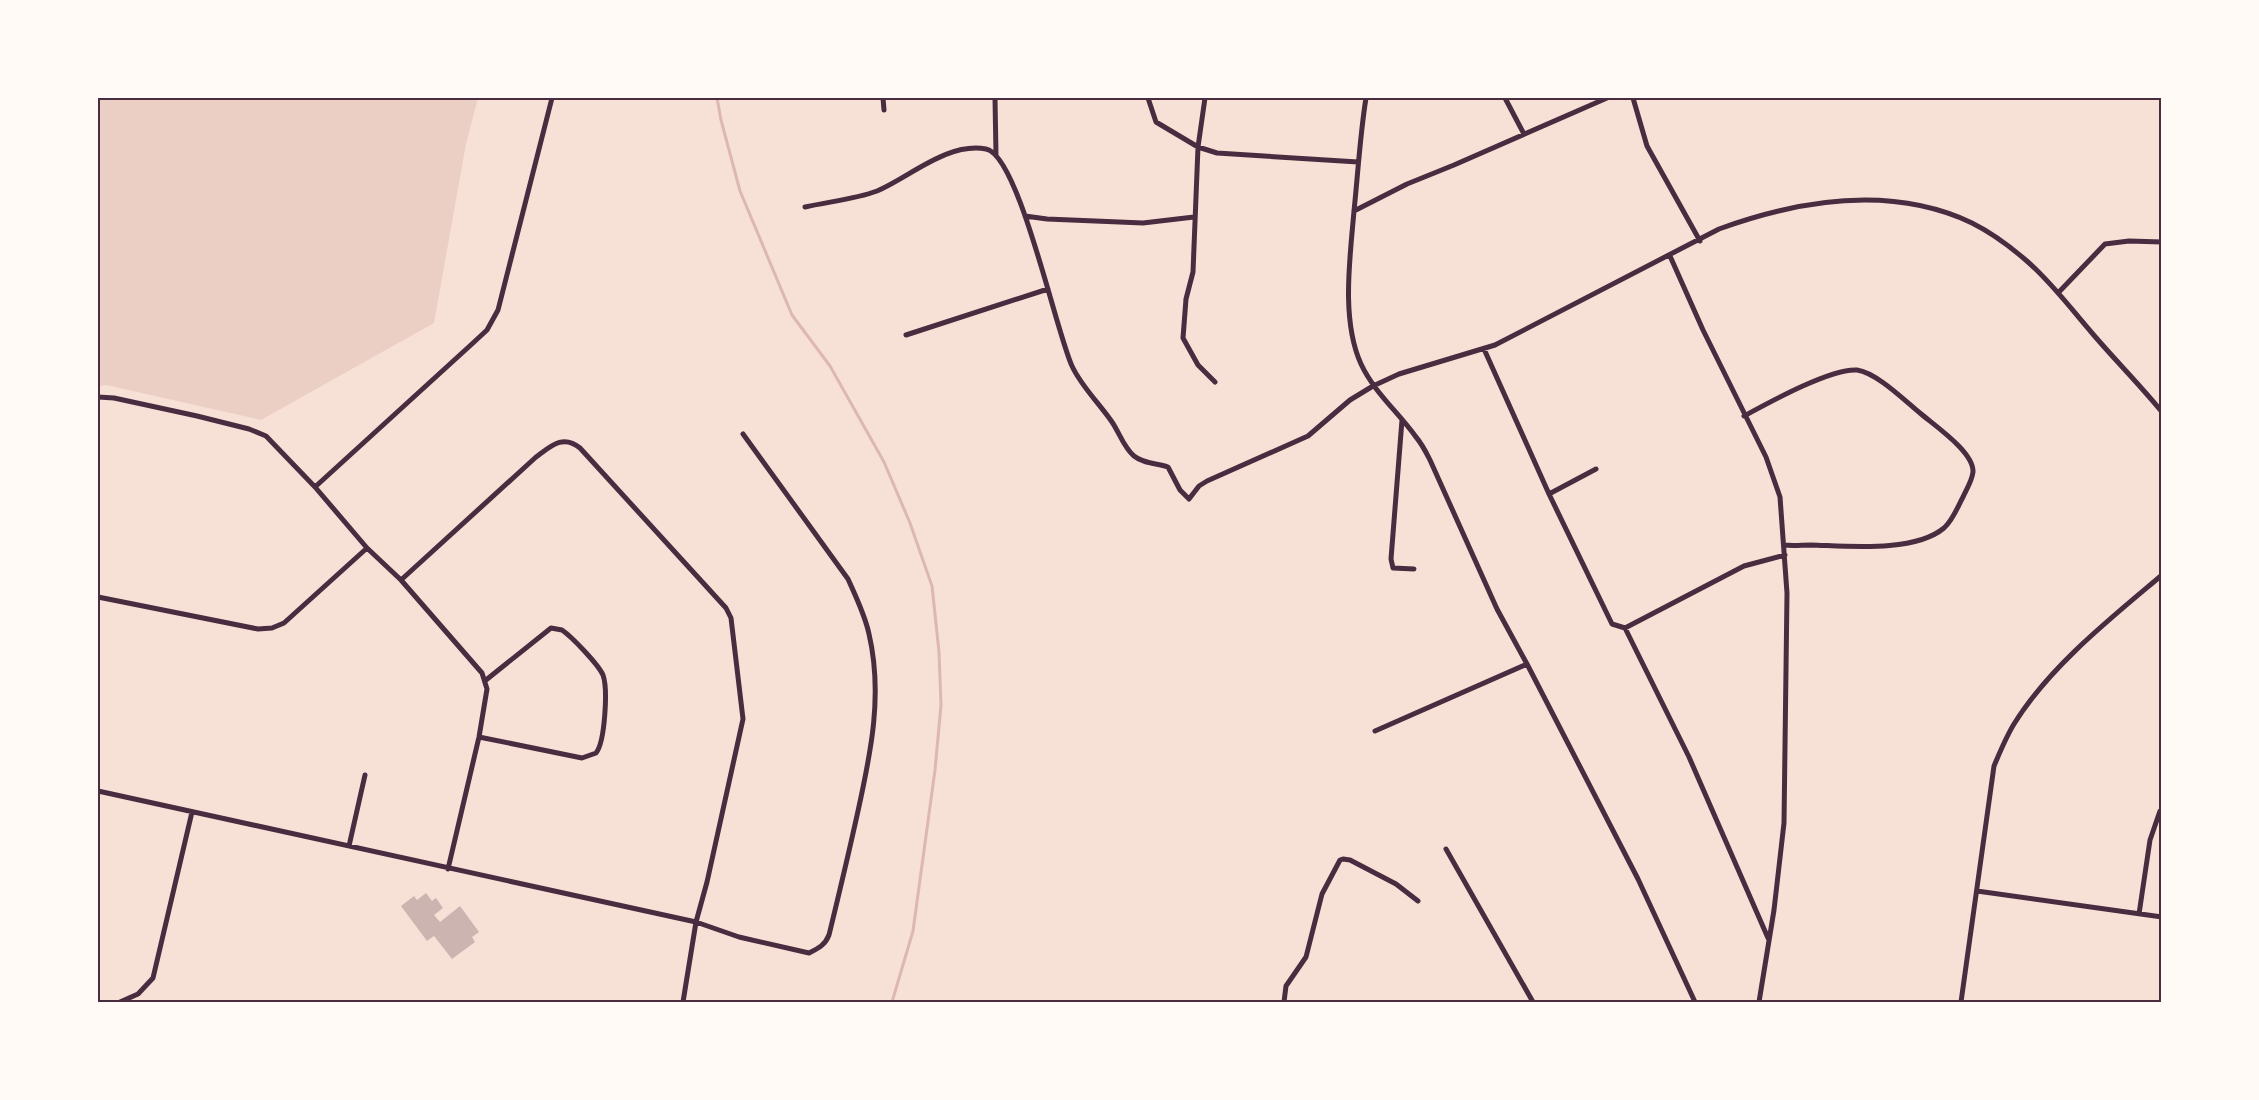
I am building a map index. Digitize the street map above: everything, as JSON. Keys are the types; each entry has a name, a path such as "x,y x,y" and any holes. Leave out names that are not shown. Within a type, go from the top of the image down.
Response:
{"street":[{"path":"315,487 473,343 494,320 514,253 552,98"},
{"path":"883,98 884,110"},
{"path":"995,98 996,155"},
{"path":"1148,98 1156,122 1198,147 1217,153 1358,162"},
{"path":"1205,98 1198,147 1193,272 1186,299 1183,338 1198,365 1215,382"},
{"path":"1366,98 1354,211 1349,309 1358,357 1373,386 1417,438 1430,460 1497,609 1638,879 1695,1002"},
{"path":"1505,98 1524,134"},
{"path":"1354,211 1407,184 1607,98"},
{"path":"1633,98 1647,146 1700,241"},
{"path":"806,207 876,191 943,156 981,149 987,149 996,155 1006,170 1025,216 1063,343 1073,368 1113,423 1131,453 1146,463 1168,467 1179,490 1190,499 1199,486 1207,481 1308,436 1350,400 1399,374 1484,349 1700,241 1719,229 1751,217 1852,199 1890,201 1938,211 1972,223 2001,241 2030,263 2162,412"},
{"path":"1025,216 1143,223 1194,217"},
{"path":"2058,293 2105,244 2116,241 2162,242"},
{"path":"1670,256 1702,330 1766,457 1780,497 1785,555 1787,636 1785,823 1759,1002"},
{"path":"906,335 1048,289"},
{"path":"1484,349 1549,494 1612,624 1624,628 1689,757 1768,939"},
{"path":"1744,416 1779,396 1840,371 1855,370 1866,373 1880,382 1934,425 1972,462 1972,478 1951,521 1929,537 1878,547 1784,545"},
{"path":"98,397 114,398 197,416 260,432 266,436 315,487 367,548 401,580 482,673 487,689 479,737 448,869"},
{"path":"1402,420 1391,559 1393,568 1414,569"},
{"path":"98,791 696,922 739,937 809,953 825,944 832,924 871,752 876,712 875,671 869,634 860,605 848,579 743,434"},
{"path":"401,580 536,456 559,441 567,441 580,448 730,614 743,719 696,922 683,1002"},
{"path":"1549,494 1596,469"},
{"path":"98,597 258,629 272,628 284,623 367,548"},
{"path":"1624,628 1744,566 1785,555"},
{"path":"1961,1002 1994,765 2014,725 2030,702 2061,666 2162,575"},
{"path":"479,737 582,758 596,753 602,740 605,685 602,672 562,630 551,628 486,680"},
{"path":"1375,731 1527,664"},
{"path":"349,846 365,775"},
{"path":"120,1002 138,994 153,978 192,812"},
{"path":"2139,914 2147,854 2160,812"},
{"path":"1446,849 1533,1002"},
{"path":"1284,1002 1286,986 1306,957 1322,894 1340,861 1350,860 1396,884 1418,901"},
{"path":"1977,891 2162,917"}],"shaded area":[{"path":"98,98 478,98 466,144 434,323 261,420 106,385 98,386"}],"building":[{"path":"426,893 432,901 436,898 443,908 434,915 440,922 460,906 479,932 472,937 475,942 452,959 434,936 427,941 401,906 414,896 417,900"}],"waterway":[{"path":"717,98 740,191 792,315 830,366 884,462 910,523 932,586 939,652 941,705 935,770 913,931 892,1002"}]}
